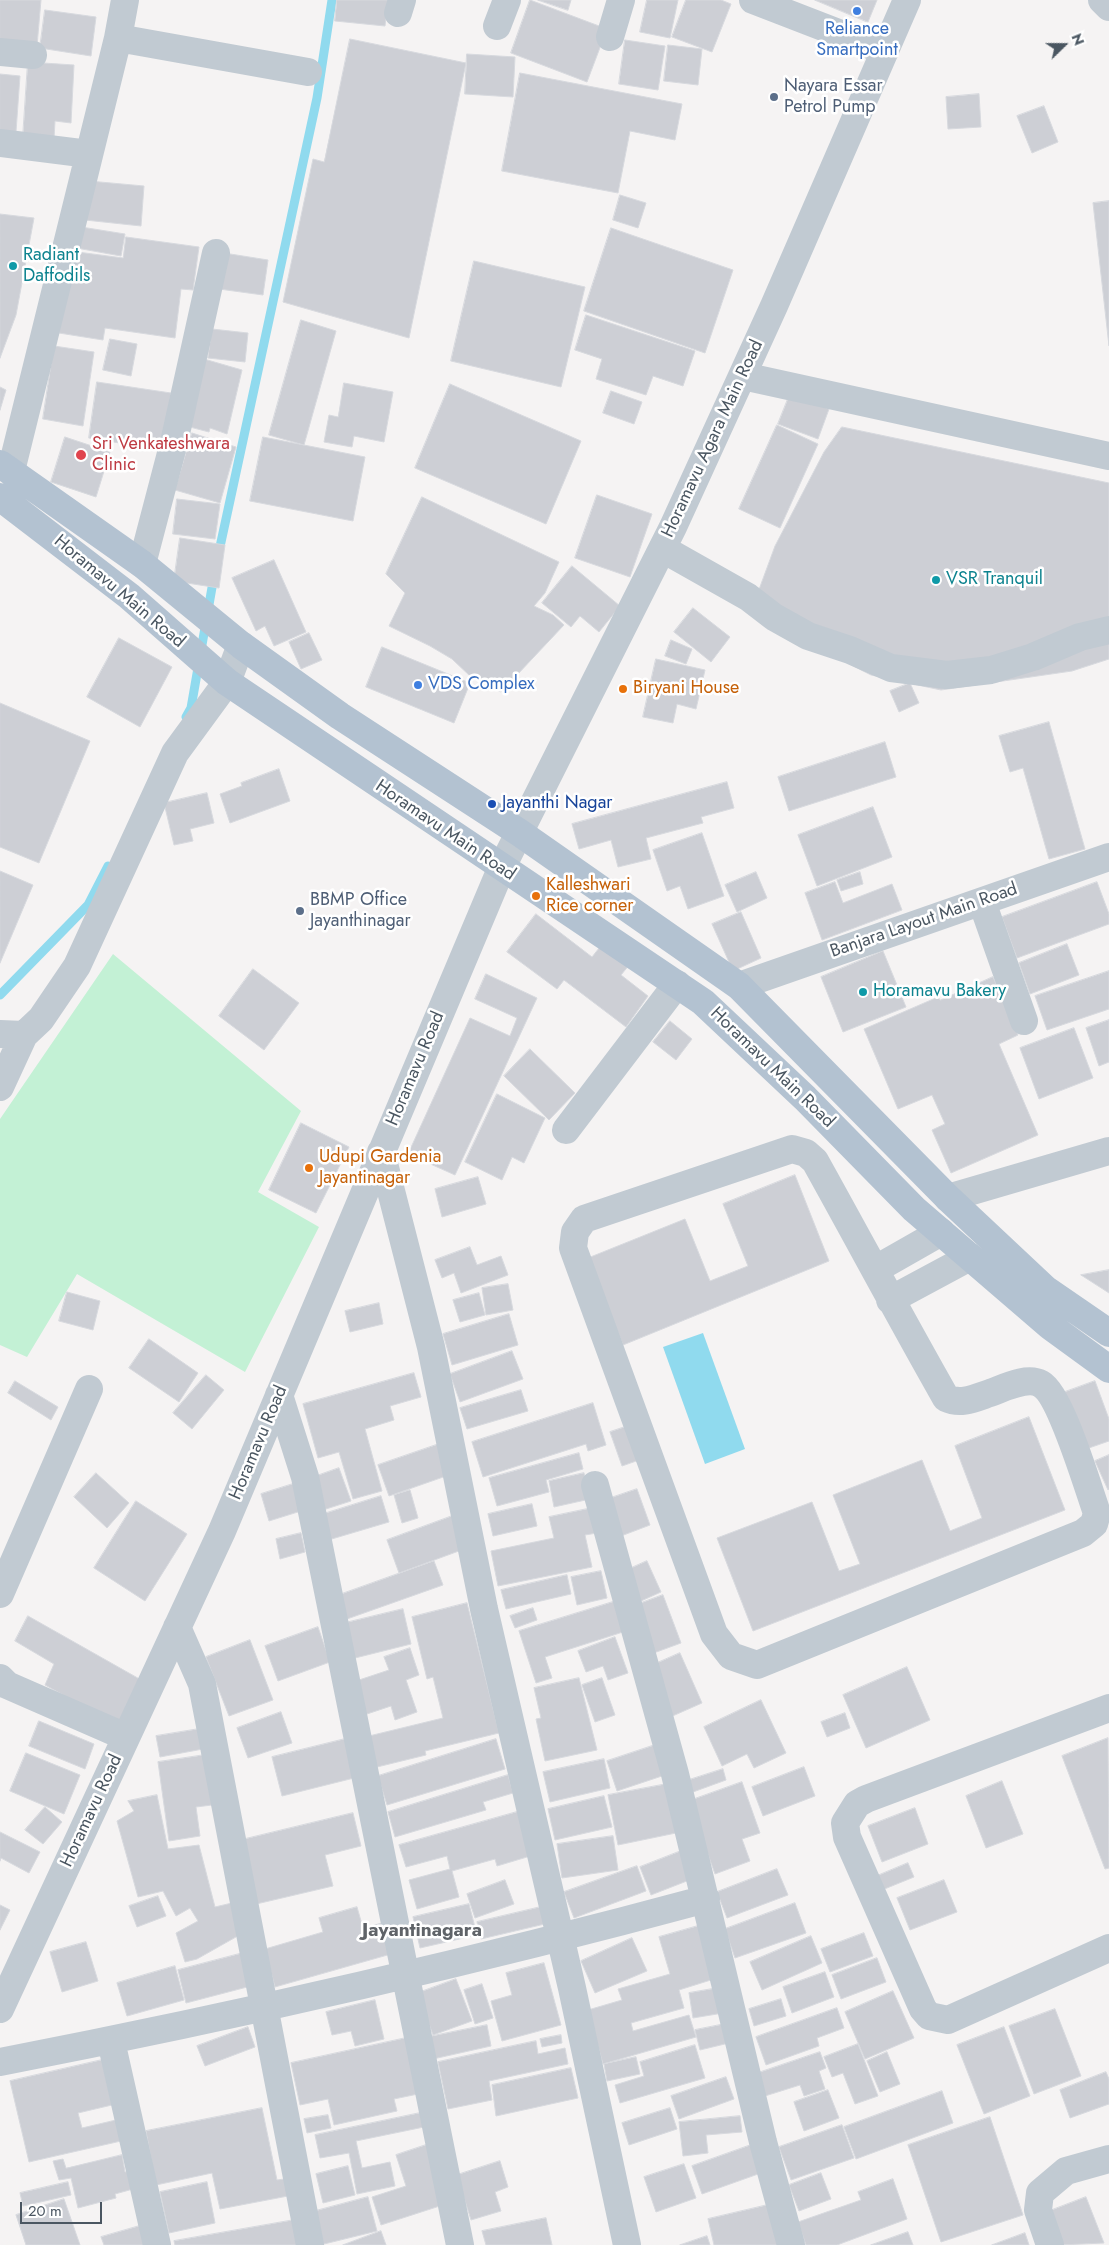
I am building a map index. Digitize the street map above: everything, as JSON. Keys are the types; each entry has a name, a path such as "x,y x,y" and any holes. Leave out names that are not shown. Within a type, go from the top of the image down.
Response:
{"main road":[{"name":"Horamavu Main Road","path":"5,467 142,564 242,645 340,716 520,833 739,986 948,1198 1045,1289 1109,1333"},
{"name":"Horamavu Main Road","path":"0,497 129,596 200,661 227,682 501,869 703,1002 798,1092 914,1209 1050,1326 1109,1368"}],"street":[{"path":"5,467 118,38 125,0"},
{"path":"497,26 507,0"},
{"path":"610,37 621,0"},
{"path":"753,0 885,51"},
{"name":"Horamavu Agara Main Road","path":"501,869 663,548 743,376 907,0"},
{"path":"1102,0 1109,6"},
{"path":"118,38 308,72"},
{"path":"0,52 32,55"},
{"path":"0,143 88,154"},
{"path":"142,564 175,438 216,253"},
{"path":"743,376 1109,456"},
{"path":"663,548 748,597 774,617 808,636 850,650 891,668 947,676 991,670 1033,657 1080,637 1109,630"},
{"path":"0,1087 12,1034 41,1018 77,966 176,753 227,682 242,645"},
{"name":"Banjara Layout Main Road","path":"739,986 1109,857"},
{"name":"Horamavu Road","path":"0,2009 222,1531 501,869"},
{"path":"982,902 1024,1021"},
{"path":"566,1130 677,984"},
{"path":"792,1149 806,1153 815,1161 876,1269 890,1300 946,1398 952,1401 964,1401 1020,1382 1041,1383 1051,1392 1067,1429 1097,1513 1094,1524 1083,1533 757,1665 731,1656 714,1634 573,1248 575,1232 584,1219 792,1149"},
{"path":"948,1198 1109,1151"},
{"path":"381,1152 431,1347 484,1608 561,1938 627,2245"},
{"path":"876,1269 941,1232"},
{"path":"890,1300 970,1257"},
{"path":"0,1594 89,1389"},
{"path":"279,1395 307,1486 460,2245"},
{"path":"595,1485 675,1774 763,2142 791,2245"},
{"path":"177,1627 202,1684 248,1929 266,2006 276,2077 310,2245"},
{"path":"0,1678 7,1685 126,1738"},
{"path":"1107,1715 866,1799 857,1804 844,1823 847,1837 923,2009 929,2016 948,2020 1109,1948"},
{"path":"0,2062 266,2006 561,1938 706,1899"},
{"path":"110,2040 157,2245"},
{"path":"1050,2245 1038,2210 1040,2193 1066,2171 1109,2159"}],"green space":[{"path":"113,954 301,1111 258,1192 319,1227 245,1372 77,1274 27,1357 0,1345 0,1119"}],"water":[{"path":"703,1333 745,1449 705,1464 663,1347"}],"building":[{"path":"0,0 41,0 37,46 0,42"},
{"path":"337,0 388,0 385,26 335,21"},
{"path":"530,0 607,29 587,82 511,53"},
{"path":"538,0 571,0 568,10"},
{"path":"647,0 678,0 670,38 640,32"},
{"path":"686,0 721,0 731,4 712,52 672,37"},
{"name":"Reliance Smartpoint","path":"815,0 877,0 868,22"},
{"path":"45,10 96,17 91,56 40,48"},
{"path":"350,39 466,63 409,338 283,302 313,159 324,162"},
{"path":"625,40 665,46 658,90 619,84"},
{"path":"668,45 702,49 698,85 664,81"},
{"path":"467,54 515,57 513,97 465,94"},
{"path":"28,62 74,65 71,123 55,121 54,139 23,137"},
{"path":"520,73 682,104 675,140 630,131 618,193 502,171"},
{"path":"0,74 20,76 16,132 0,130"},
{"path":"979,94 981,127 948,129 946,97"},
{"path":"1044,106 1058,142 1032,153 1017,116"},
{"path":"89,181 144,186 141,226 85,220"},
{"path":"620,195 646,203 638,228 613,220"},
{"path":"1109,201 1109,346 1093,203"},
{"name":"Radiant Daffodils","path":"0,214 34,218 16,315 0,358"},
{"path":"75,226 125,234 121,256 71,247"},
{"path":"611,228 733,270 705,353 584,311"},
{"path":"126,237 199,247 193,290 181,289 175,338 105,328 103,340 59,333 70,251 123,258"},
{"path":"224,253 268,260 263,295 219,289"},
{"path":"474,261 585,287 561,387 451,361"},
{"path":"586,315 695,351 683,386 653,376 646,395 596,379 602,359 575,350"},
{"path":"301,320 336,331 304,445 269,435"},
{"path":"212,329 248,333 245,362 208,358"},
{"path":"110,339 137,344 131,376 103,370"},
{"path":"54,346 94,352 83,426 43,419"},
{"path":"204,359 242,370 227,434 210,428 209,432 186,426"},
{"path":"97,382 171,393 162,450 89,438"},
{"path":"344,383 393,392 384,442 354,436 352,447 324,442 329,415 338,417"},
{"path":"450,384 581,441 546,524 415,468"},
{"path":"0,387 6,390 0,410"},
{"path":"611,391 642,402 634,424 603,413"},
{"path":"790,394 829,409 818,439 778,424"},
{"path":"777,425 818,444 780,528 739,509"},
{"name":"VSR Tranquil","path":"842,427 1109,483 1109,659 1072,671 941,690 871,675 750,614 775,546 824,452"},
{"path":"192,433 236,447 220,503 175,490"},
{"path":"65,437 110,452 96,497 51,482"},
{"path":"263,437 365,457 353,521 250,501"},
{"path":"597,495 652,514 630,577 575,558"},
{"path":"422,497 559,562 545,593 534,606 553,615 564,625 501,692 471,677 452,659 430,646 389,626 405,593 386,574"},
{"path":"177,499 220,504 215,539 173,534"},
{"path":"180,538 225,545 219,588 174,581"},
{"path":"274,560 306,632 274,646 265,626 256,631 232,578"},
{"path":"572,566 620,606 599,632 580,616 571,627 542,603"},
{"path":"693,608 730,637 711,662 674,632"},
{"path":"309,633 322,660 301,669 289,642"},
{"path":"119,638 172,667 140,727 87,697"},
{"path":"671,640 692,649 686,664 665,656"},
{"name":"VDS Complex","path":"382,647 470,683 454,723 366,687"},
{"path":"656,659 705,670 696,709 677,704 673,723 643,717"},
{"path":"910,683 919,703 899,712 890,691"},
{"path":"0,703 90,741 39,863 0,847"},
{"path":"1049,722 1085,849 1049,859 1023,768 1010,772 999,736"},
{"path":"885,742 896,777 789,811 778,777"},
{"path":"279,769 290,801 230,823 220,794 242,786 241,783"},
{"path":"727,782 734,808 701,817 703,823 646,838 651,859 618,867 611,840 579,849 572,824"},
{"path":"207,793 214,823 190,829 193,841 174,845 164,803"},
{"path":"873,807 892,857 817,886 798,835"},
{"path":"702,833 724,896 688,909 680,886 667,891 653,850"},
{"path":"0,871 33,885 0,963"},
{"path":"756,872 767,898 737,912 725,885"},
{"path":"860,872 863,884 841,891 837,880"},
{"path":"835,882 843,903 892,884 902,910 822,940 805,893"},
{"path":"1097,882 1109,914 1109,924 1017,958 1002,917"},
{"path":"741,912 761,958 733,971 712,924"},
{"path":"536,914 592,957 603,943 630,964 621,975 648,996 626,1027 564,980 557,989 507,952"},
{"path":"1067,944 1079,975 1030,994 1019,963"},
{"name":"Horamavu Bakery","path":"883,951 906,1007 843,1032 821,977"},
{"path":"253,969 299,1003 264,1050 219,1016"},
{"path":"1109,971 1109,1009 1047,1030 1035,996"},
{"path":"486,974 537,998 455,1175 408,1154 470,1018 510,1036 517,1018 475,999"},
{"path":"993,977 1018,1035 999,1044 1038,1135 951,1173 932,1130 945,1124 932,1095 898,1109 864,1029 938,997 940,1000"},
{"path":"1109,1020 1109,1062 1099,1066 1086,1028"},
{"path":"670,1021 692,1039 676,1060 653,1042"},
{"path":"1074,1028 1093,1078 1039,1099 1020,1048"},
{"path":"530,1049 575,1093 549,1120 504,1076"},
{"path":"497,1094 545,1118 524,1163 512,1157 502,1180 465,1162"},
{"name":"Udupi Gardenia Jayantinagar","path":"301,1123 349,1147 316,1213 269,1190"},
{"path":"795,1175 829,1261 623,1345 588,1258 685,1219 710,1281 748,1266 723,1204"},
{"path":"478,1177 486,1204 442,1217 435,1189"},
{"path":"470,1247 477,1265 501,1256 508,1275 461,1293 454,1273 442,1278 435,1260"},
{"path":"1109,1270 1109,1293 1081,1275"},
{"path":"508,1284 513,1310 486,1315 482,1288"},
{"path":"67,1292 100,1301 93,1330 59,1321"},
{"path":"479,1293 485,1315 460,1322 453,1300"},
{"path":"379,1303 383,1324 350,1332 345,1311"},
{"path":"509,1314 518,1345 452,1365 443,1334"},
{"path":"149,1339 198,1373 179,1402 129,1368"},
{"path":"512,1351 523,1379 460,1402 450,1374"},
{"path":"414,1373 421,1397 390,1406 394,1420 365,1429 382,1491 353,1499 339,1452 318,1458 303,1404"},
{"path":"206,1375 224,1390 192,1429 173,1413"},
{"path":"15,1381 58,1407 51,1420 8,1393"},
{"path":"1095,1381 1109,1419 1109,1441 1086,1449 1065,1392"},
{"path":"521,1390 528,1411 467,1429 460,1408"},
{"path":"593,1403 606,1445 588,1451 586,1444 483,1477 472,1442"},
{"path":"1029,1417 1065,1510 753,1631 717,1538 812,1502 839,1571 860,1564 833,1495 922,1460 950,1531 982,1518 955,1446"},
{"path":"631,1425 642,1459 622,1466 610,1432"},
{"path":"439,1444 449,1475 389,1496 378,1465"},
{"path":"579,1453 583,1469 546,1480 549,1492 497,1506 489,1478"},
{"path":"1109,1455 1109,1489 1108,1490 1095,1461"},
{"path":"339,1468 351,1501 323,1510 311,1478"},
{"path":"96,1473 129,1503 107,1528 74,1497"},
{"path":"584,1473 590,1499 554,1507 549,1481"},
{"path":"293,1484 301,1511 269,1521 261,1494"},
{"path":"637,1489 650,1525 621,1536 602,1501"},
{"path":"410,1490 418,1518 402,1523 394,1495"},
{"path":"381,1496 389,1522 325,1541 317,1516"},
{"path":"136,1501 187,1534 145,1601 94,1568"},
{"path":"532,1504 537,1526 493,1536 488,1514"},
{"path":"592,1508 597,1533 585,1535 592,1567 498,1586 491,1551 554,1538 549,1517"},
{"path":"455,1515 467,1548 399,1573 387,1540"},
{"path":"301,1533 305,1552 280,1559 276,1539"},
{"path":"434,1561 443,1585 347,1619 339,1595"},
{"path":"647,1561 661,1592 641,1601 627,1570"},
{"path":"601,1571 607,1598 577,1605 571,1577"},
{"path":"567,1575 571,1594 506,1609 501,1590"},
{"path":"663,1595 681,1643 651,1654 633,1606"},
{"path":"616,1601 626,1631 545,1657 552,1678 536,1683 519,1631"},
{"path":"467,1603 499,1733 425,1751 426,1755 377,1767 369,1736 443,1718 433,1677 427,1679 412,1617"},
{"path":"533,1608 537,1620 515,1628 510,1616"},
{"path":"403,1609 411,1644 351,1659 345,1623"},
{"path":"28,1616 143,1681 121,1727 45,1685 54,1664 15,1641"},
{"path":"318,1627 330,1662 278,1681 265,1646"},
{"path":"615,1637 628,1673 608,1680 603,1666 586,1672 578,1651"},
{"path":"250,1640 273,1700 229,1716 206,1657"},
{"path":"410,1648 419,1675 406,1680 417,1712 395,1720 391,1706 364,1715 353,1682 389,1670 384,1657"},
{"path":"680,1653 702,1703 668,1718 646,1668"},
{"path":"907,1667 930,1720 866,1748 843,1695"},
{"path":"579,1678 597,1750 545,1761 536,1719 541,1718 534,1688"},
{"path":"602,1678 615,1715 595,1722 582,1685"},
{"path":"761,1700 786,1753 754,1768 747,1754 722,1766 704,1727"},
{"path":"281,1712 292,1743 248,1758 237,1728"},
{"path":"845,1713 850,1728 827,1737 821,1722"},
{"path":"39,1721 94,1744 85,1769 29,1746"},
{"path":"199,1729 203,1749 160,1757 156,1736"},
{"path":"349,1738 358,1777 282,1796 272,1757"},
{"path":"1108,1738 1109,1868 1105,1869 1062,1756"},
{"path":"496,1739 505,1769 387,1805 378,1776"},
{"path":"658,1744 668,1774 617,1791 607,1761"},
{"path":"26,1753 80,1775 64,1814 10,1791"},
{"path":"205,1755 212,1805 196,1807 200,1836 169,1841 158,1762"},
{"path":"604,1759 610,1788 550,1802 543,1772"},
{"path":"804,1767 815,1796 763,1816 752,1787"},
{"path":"723,1769 726,1780 693,1792 689,1780"},
{"path":"508,1775 513,1793 483,1802 486,1810 395,1837 388,1812"},
{"path":"1002,1781 1023,1834 986,1848 966,1796"},
{"path":"742,1782 760,1833 742,1839 750,1861 715,1874 689,1801"},
{"path":"667,1784 676,1833 618,1845 608,1795"},
{"path":"157,1795 168,1849 199,1845 215,1907 236,1902 243,1933 197,1959 185,1962 176,1933 198,1921 190,1908 176,1916 163,1891 138,1897 117,1821 134,1811 128,1801"},
{"path":"604,1796 612,1827 555,1840 548,1809"},
{"path":"45,1807 62,1822 43,1844 25,1830"},
{"path":"915,1808 928,1844 882,1862 868,1826"},
{"path":"524,1810 537,1854 497,1866 495,1859 452,1871 459,1897 417,1909 409,1880 450,1869 447,1856 406,1867 399,1845"},
{"path":"353,1813 361,1846 325,1855 333,1886 252,1905 237,1841"},
{"path":"0,1832 40,1852 29,1873 1,1858 0,1861"},
{"path":"613,1836 618,1870 562,1878 557,1844"},
{"path":"681,1851 692,1879 651,1895 640,1867"},
{"path":"908,1863 914,1877 882,1890 877,1876"},
{"path":"637,1866 646,1891 574,1918 564,1892"},
{"path":"777,1869 788,1895 727,1918 717,1892"},
{"path":"505,1880 514,1904 475,1918 467,1894"},
{"path":"944,1880 957,1912 910,1930 897,1898"},
{"path":"158,1896 166,1916 137,1927 129,1906"},
{"path":"795,1903 806,1933 735,1958 725,1929"},
{"path":"469,1904 477,1935 420,1948 413,1917"},
{"path":"0,1905 10,1910 0,1930"},
{"path":"545,1906 549,1923 481,1939 477,1922"},
{"path":"357,1907 363,1928 382,1923 391,1954 275,1987 265,1949 323,1932 319,1918"},
{"path":"698,1926 714,1979 679,1990 684,2008 631,2023 633,2031 689,2015 696,2037 603,2064 588,2010 622,2000 618,1989 670,1974 659,1937"},
{"path":"864,1933 873,1956 830,1972 821,1949"},
{"path":"811,1936 822,1963 762,1990 750,1962"},
{"path":"632,1938 647,1971 595,1993 581,1961"},
{"path":"86,1942 98,1981 62,1992 50,1952"},
{"path":"243,1953 251,1986 186,2003 178,1970"},
{"path":"877,1958 886,1982 841,1999 832,1975"},
{"path":"544,1963 561,2025 502,2041 491,2001 512,1995 506,1973"},
{"path":"175,1966 184,2000 127,2016 117,1983"},
{"path":"825,1972 834,1997 792,2013 783,1987"},
{"path":"456,1979 472,2021 433,2035 418,1993"},
{"path":"482,1984 493,2018 475,2024 464,1990"},
{"path":"718,1988 723,2013 693,2018 689,1993"},
{"path":"893,1991 914,2038 865,2059 845,2012"},
{"path":"781,1999 786,2016 754,2026 749,2009"},
{"path":"375,2000 384,2039 355,2046 351,2031 332,2035 326,2012"},
{"path":"837,2008 844,2028 817,2038 819,2046 766,2065 756,2037"},
{"path":"1055,2009 1081,2076 1034,2094 1009,2026"},
{"path":"725,2024 729,2043 700,2050 695,2030"},
{"path":"487,2025 491,2046 433,2059 428,2037"},
{"path":"248,2027 255,2047 205,2066 197,2046"},
{"path":"1004,2027 1030,2096 984,2114 957,2045"},
{"path":"561,2035 562,2043 542,2047 540,2039"},
{"path":"406,2038 418,2094 394,2099 397,2111 334,2125 328,2099 300,2105 291,2063"},
{"path":"536,2041 538,2054 565,2048 568,2064 489,2081 492,2100 448,2109 438,2062"},
{"path":"858,2044 878,2096 855,2104 843,2073 832,2077 824,2057"},
{"path":"695,2045 705,2078 620,2103 615,2085 644,2076 640,2062"},
{"path":"820,2052 826,2068 819,2071 825,2089 804,2096 800,2085 765,2096 758,2073"},
{"path":"887,2052 900,2084 880,2092 867,2061"},
{"path":"636,2057 640,2074 607,2081 604,2064"},
{"path":"102,2060 112,2105 78,2113 82,2128 116,2120 121,2141 29,2162 10,2081"},
{"path":"571,2068 578,2098 496,2116 492,2085"},
{"path":"1106,2072 1109,2079 1109,2104 1070,2118 1060,2090"},
{"path":"726,2077 734,2099 679,2119 671,2096"},
{"path":"828,2090 839,2118 804,2131 794,2102"},
{"path":"942,2091 953,2123 856,2159 844,2127"},
{"path":"262,2108 277,2180 284,2179 288,2196 220,2209 212,2173 156,2185 146,2131"},
{"path":"670,2108 677,2129 629,2145 622,2123"},
{"path":"420,2113 424,2127 356,2141 362,2168 390,2162 395,2186 357,2194 349,2153 320,2158 315,2135"},
{"path":"328,2115 331,2128 307,2133 304,2119"},
{"path":"740,2116 742,2132 706,2135 708,2153 683,2156 679,2122"},
{"path":"990,2117 1023,2215 941,2242 908,2145"},
{"path":"842,2125 854,2158 791,2180 779,2147"},
{"path":"429,2144 449,2203 381,2225 372,2197 406,2186 396,2155"},
{"path":"751,2145 761,2173 702,2194 692,2166"},
{"path":"122,2155 125,2172 129,2172 133,2189 115,2194 116,2198 78,2208 71,2178 59,2180 53,2161 63,2159 66,2168"},
{"path":"500,2161 508,2187 495,2192 501,2211 471,2220 457,2175"},
{"path":"684,2164 696,2198 656,2212 644,2177"},
{"path":"348,2166 355,2195 323,2203 316,2174"},
{"path":"821,2173 831,2199 799,2211 789,2185"},
{"path":"893,2179 907,2219 837,2245 806,2245 798,2222 861,2200 858,2192"},
{"path":"68,2182 71,2195 23,2206 20,2193"},
{"path":"207,2182 215,2223 169,2233 160,2192"},
{"path":"368,2197 377,2231 320,2245 308,2213"},
{"path":"1086,2197 1104,2243 1059,2245 1047,2212"},
{"path":"64,2199 80,2245 26,2245 16,2215"},
{"path":"772,2204 781,2245 714,2245 708,2219"},
{"path":"546,2218 552,2245 486,2245 482,2231"},
{"path":"300,2219 305,2245 175,2245 174,2241"},
{"path":"143,2225 148,2245 104,2245 101,2237"},
{"path":"381,2231 386,2245 343,2245"},
{"path":"908,2232 913,2245 871,2245"},
{"path":"1025,2233 1029,2245 992,2245"},
{"path":"707,2236 710,2245 680,2245"}],"waterway":[{"path":"218,556 317,98 332,0"},
{"path":"186,717 191,708 214,576"},
{"path":"0,995 88,905 108,866"}],"place":[{"name":"Reliance Smartpoint","path":"857,11"},
{"name":"Nayara Essar Petrol Pump","path":"774,97"},
{"name":"Radiant Daffodils","path":"13,266"},
{"name":"Sri Venkateshwara Clinic","path":"81,455"},
{"name":"VSR Tranquil","path":"936,580"},
{"name":"VDS Complex","path":"418,685"},
{"name":"Biryani House","path":"623,689"},
{"name":"Jayanthi Nagar","path":"492,804"},
{"name":"Kalleshwari Rice corner","path":"536,896"},
{"name":"BBMP Office Jayanthinagar","path":"300,911"},
{"name":"Horamavu Bakery","path":"863,992"},
{"name":"Udupi Gardenia Jayantinagar","path":"309,1168"}],"district":[{"name":"Jayantinagara","path":"422,1931"}]}
